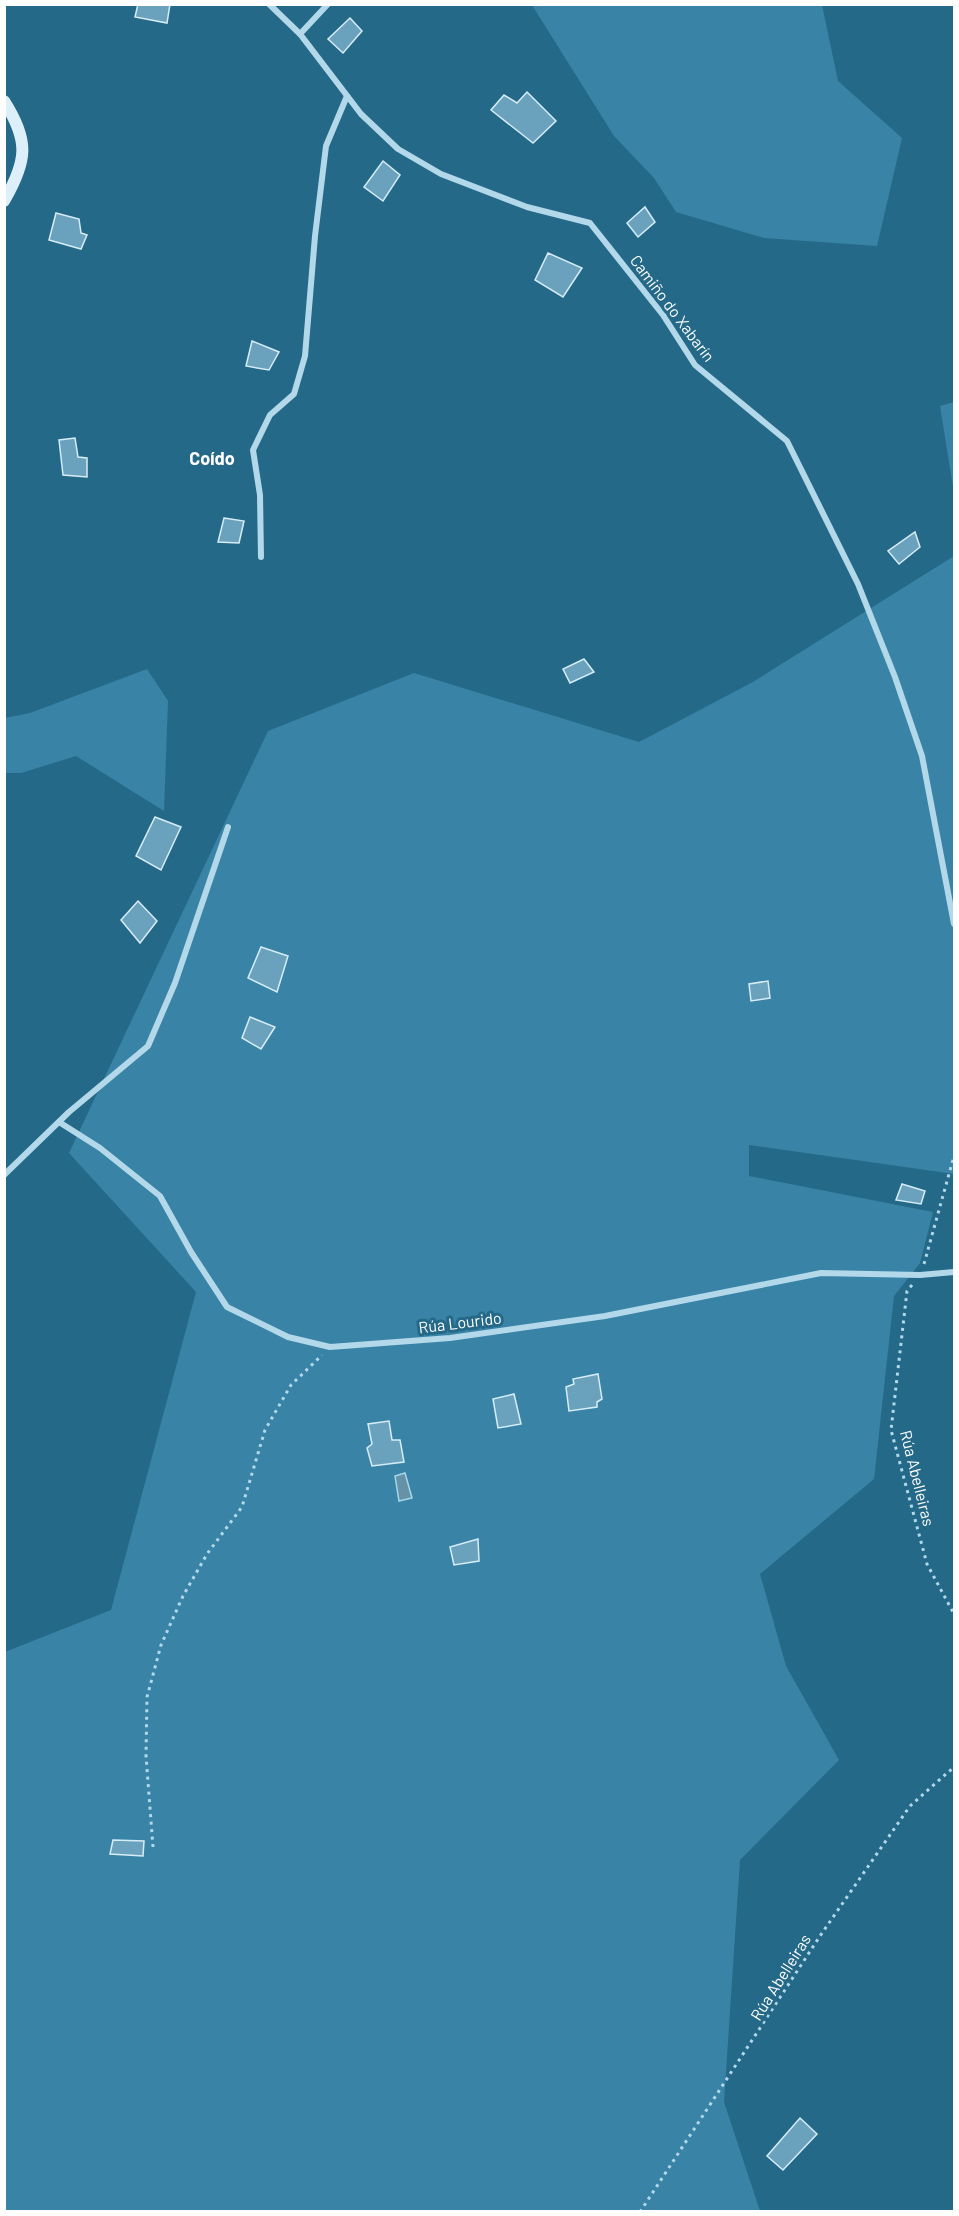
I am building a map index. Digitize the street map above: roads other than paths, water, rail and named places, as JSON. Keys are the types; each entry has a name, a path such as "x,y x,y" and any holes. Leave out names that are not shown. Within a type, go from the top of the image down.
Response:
{"street":[{"name":"Camiño do Xabarín","path":"269,4 300,34 361,114 398,149 441,174 527,207 590,223 656,306 695,365 787,441 858,584 895,677 922,756 954,924"},
{"path":"300,34 328,4"},
{"path":"261,557 260,495 253,450 270,415 294,394 305,356 315,236 326,146 347,96"},
{"path":"4,101 20,125 23,139 22,159 13,186 4,201"},
{"path":"4,1175 59,1122 148,1046 175,983 228,827"},
{"name":"Rúa Lourido","path":"59,1122 100,1148 160,1196 191,1252 227,1307 288,1337 330,1347 450,1338 605,1316 821,1273 921,1275 954,1272"}],"district":[{"name":"Coído","path":"212,458"}]}
